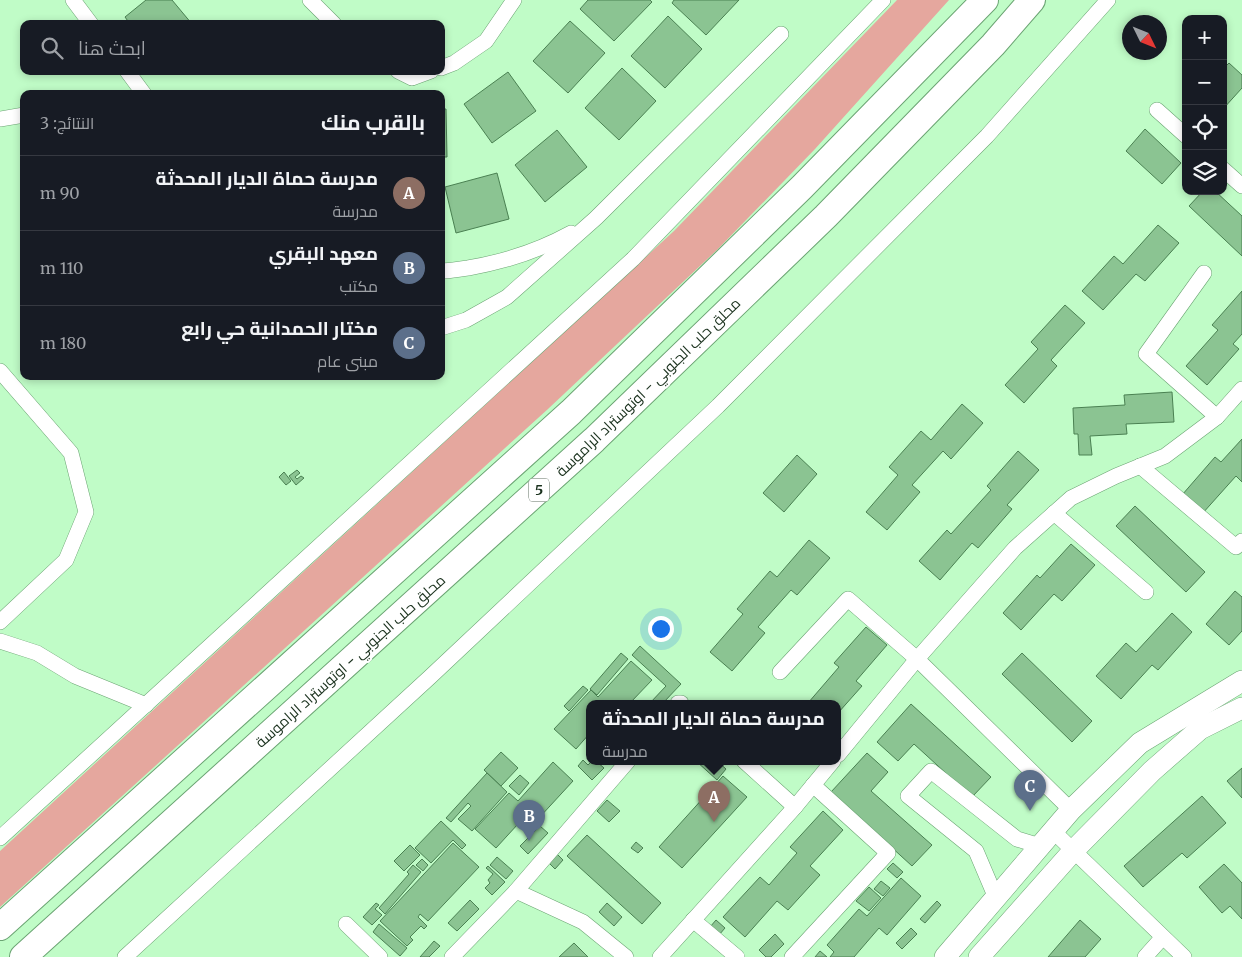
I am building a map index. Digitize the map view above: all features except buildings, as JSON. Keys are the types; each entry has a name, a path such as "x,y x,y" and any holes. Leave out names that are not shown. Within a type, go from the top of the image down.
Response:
{"highway":[{"name":"5","path":"0,927 571,412 802,187 985,0"},
{"name":"محلق حلب الجنوبي - اوتوستراد الراموسة","path":"23,957 594,440 826,216 993,45 1032,0"}],"main road":[{"path":"945,957 1072,810 1140,742 1242,681"},
{"path":"979,957 1074,850 1152,771 1200,729 1242,708"}],"street":[{"path":"72,0 88,20"},
{"path":"310,0 330,20"},
{"path":"445,66 454,63 486,41 514,0"},
{"path":"0,838 633,259 883,0"},
{"path":"125,957 423,684 718,406 987,136 1108,0"},
{"path":"445,327 466,320 507,297 596,218 781,34"},
{"path":"130,75 141,90"},
{"path":"406,75 412,78 420,75"},
{"path":"1156,110 1182,133"},
{"path":"0,119 20,116"},
{"path":"1227,173 1242,186"},
{"path":"445,270 490,264 511,258 559,239 596,218"},
{"path":"1204,273 1146,354 1217,417"},
{"path":"0,371 71,453 86,512 66,560 0,622"},
{"path":"841,751 917,659 1015,548 1071,498 1164,456 1217,417 1242,389"},
{"path":"1140,466 1236,546 1242,540"},
{"path":"1054,513 1146,592"},
{"path":"780,672 848,599 917,659 1072,810"},
{"path":"0,641 37,653 75,676 146,706"},
{"path":"452,957 516,891 625,765"},
{"path":"748,765 795,807"},
{"path":"660,957 795,807 830,765"},
{"path":"996,898 976,850 908,796 931,771 1017,839 1046,839 1074,850 1162,938 1184,957"},
{"path":"792,957 888,852 812,785"},
{"path":"516,891 583,922 626,957"},
{"path":"693,920 736,957"},
{"path":"346,924 380,957"},
{"path":"1145,957 1162,938"}],"shaded area":[{"path":"897,0 949,0 815,149 718,249 548,409 0,907 0,851 674,231"}],"place":[{"name":"مختار الحمدانية حي رابع","path":"1030,811"},
{"name":"مدرسة حماة الديار المحدثة","path":"714,822"},
{"name":"معهد البقري","path":"529,841"}]}
